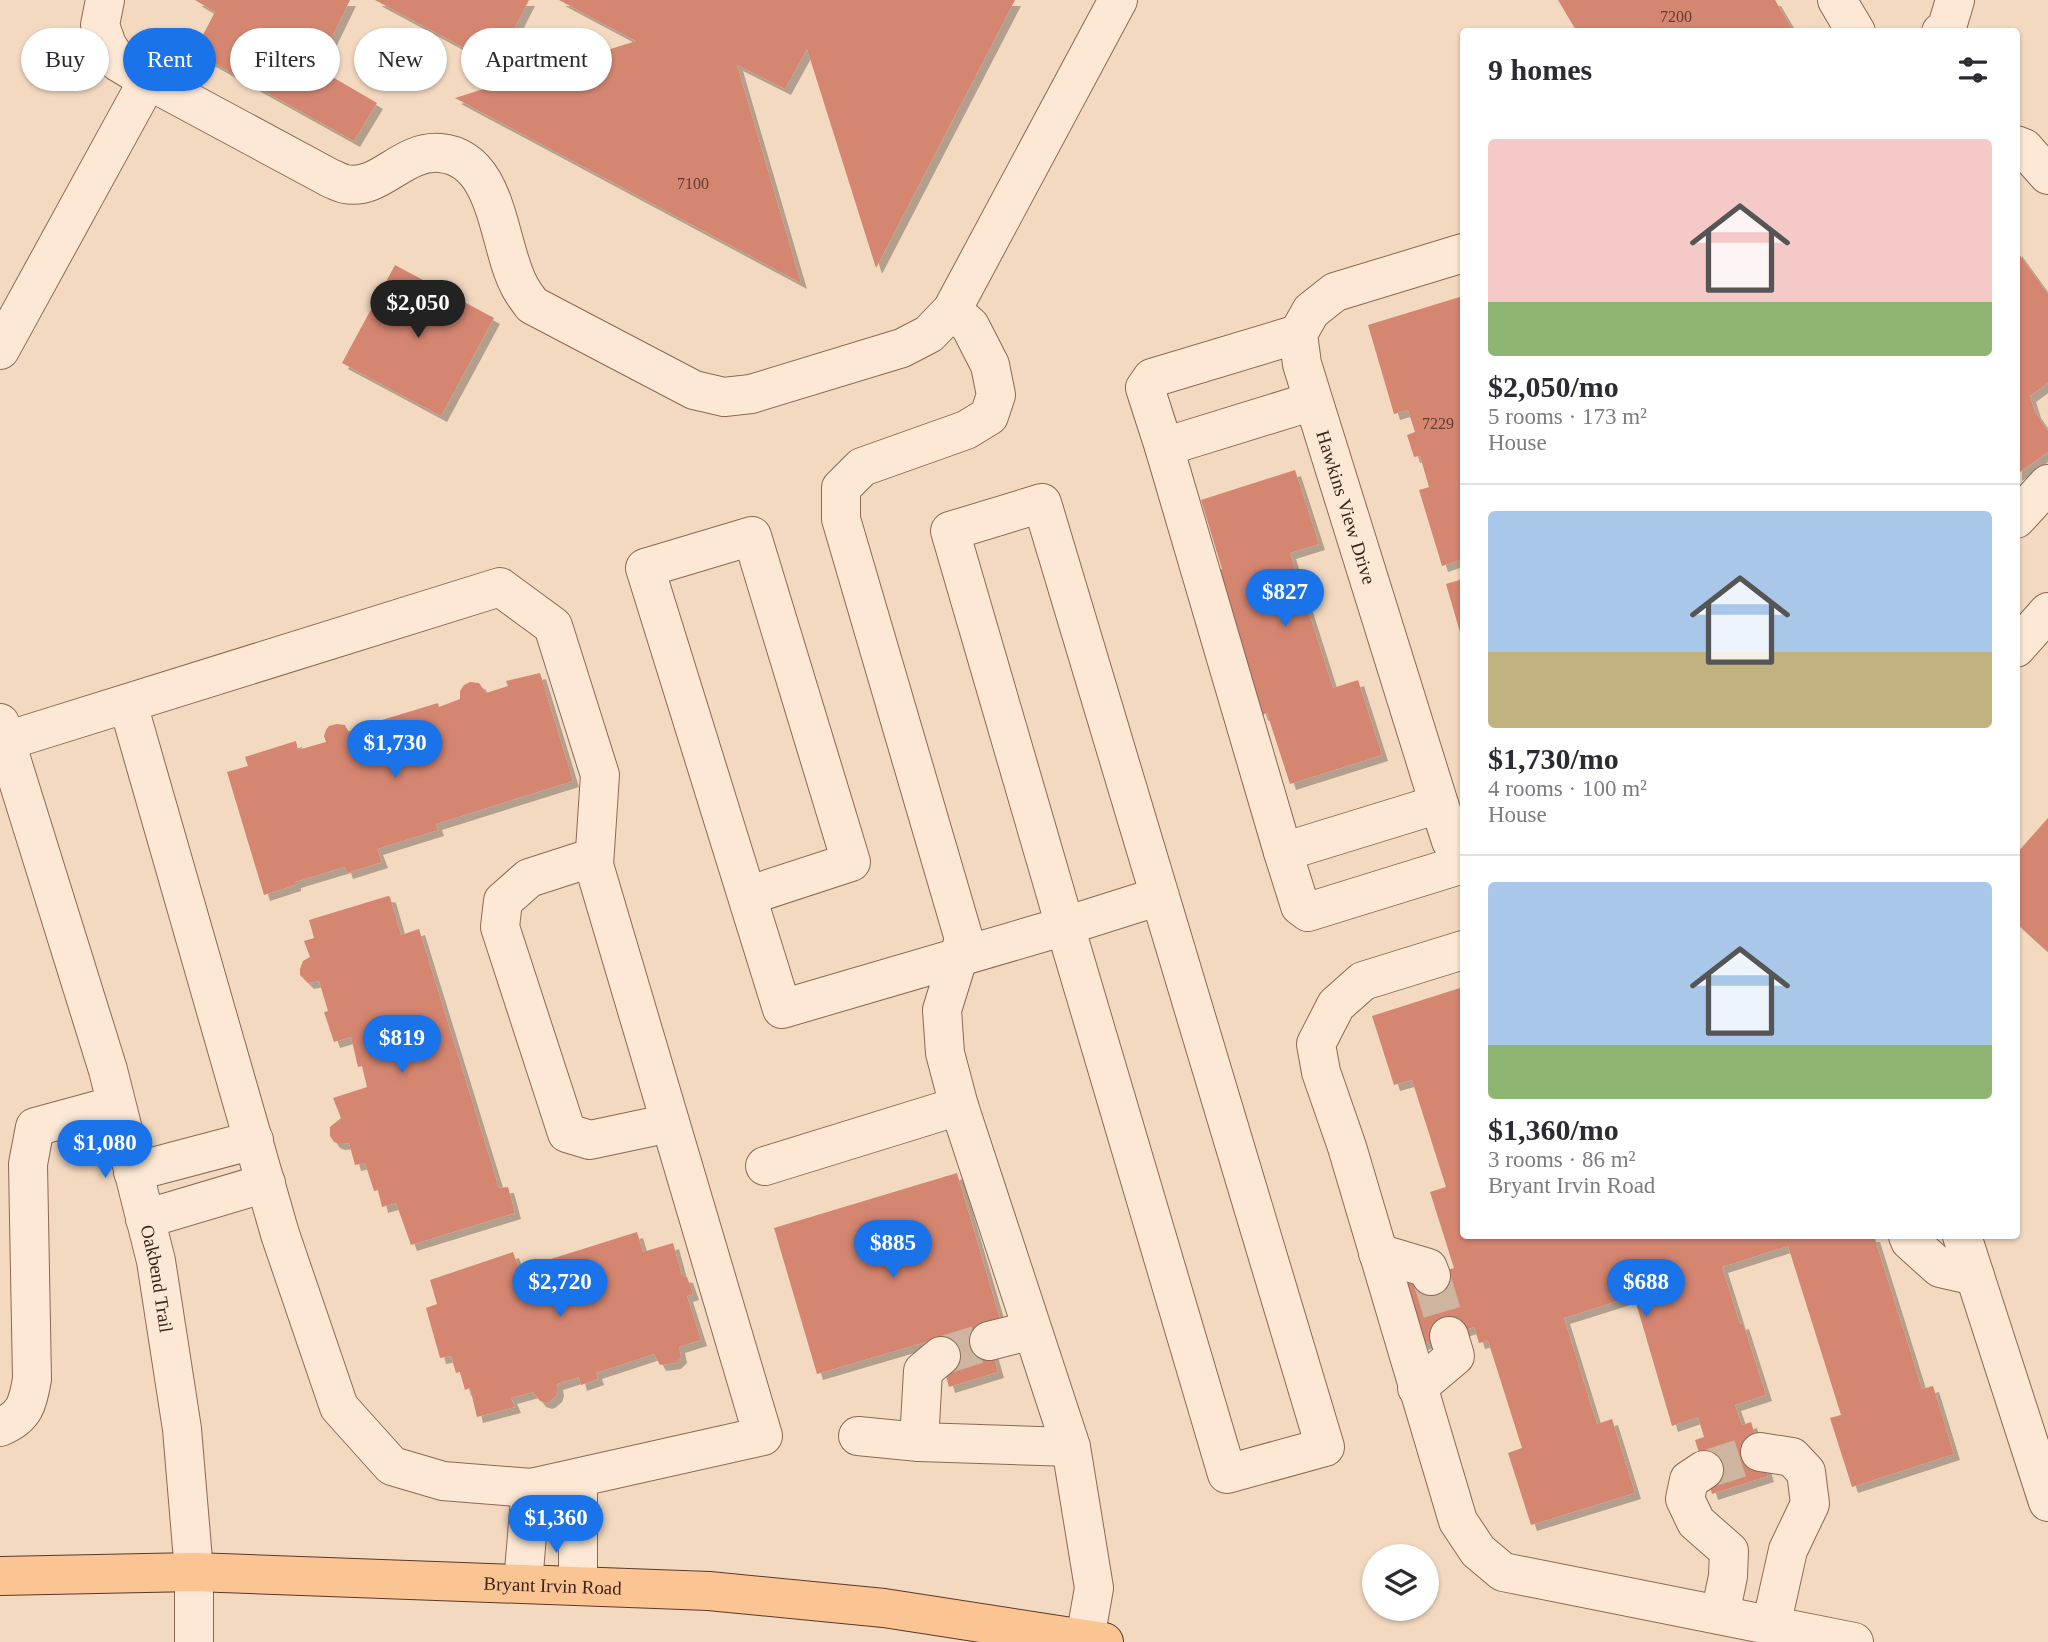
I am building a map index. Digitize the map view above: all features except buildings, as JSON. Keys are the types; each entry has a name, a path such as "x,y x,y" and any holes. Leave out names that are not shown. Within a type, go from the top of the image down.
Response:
{"main road":[{"name":"Bryant Irvin Road","path":"0,1576 194,1572 709,1591 884,1608 1091,1641"}],"street":[{"path":"105,0 100,24 107,45 123,65"},
{"path":"168,91 330,178 346,184 365,183 378,178 403,161 421,154 441,153 464,160 476,171 488,191 519,286 532,305 694,390 724,397 751,394 902,348 929,334 952,310 1118,0"},
{"path":"1837,0 1854,28"},
{"path":"1946,28 1955,0"},
{"path":"0,350 142,91"},
{"path":"1460,254 1335,292 1311,311 1298,334 1152,378 1145,388 1300,906 1308,912 1460,863"},
{"path":"952,310 970,326 990,365 996,395 989,416 966,430 862,467 841,488 841,519 964,939 942,1010 945,1053 959,1106 1070,1447 1094,1588 1091,1641"},
{"name":"Hawkins View Drive","path":"1298,334 1302,364 1313,401 1439,804 1451,841 1460,857"},
{"path":"1164,447 1313,401"},
{"path":"2020,515 2048,484"},
{"path":"1042,503 1325,1447 1227,1474 1065,926 950,531 1042,503"},
{"path":"747,896 851,862 751,536 645,568 782,1009 1160,896"},
{"path":"3,732 128,704 500,587 553,626 600,775 594,865 763,1436 531,1488 443,1481 392,1466 339,1407 280,1234 128,704"},
{"path":"2020,644 2048,612"},
{"name":"Oakbend Trail","path":"3,732 108,1070 156,1261 182,1429 194,1572 194,1642"},
{"path":"1283,852 1439,804"},
{"path":"594,857 529,878 503,901 500,927 567,1133 590,1140 670,1123"},
{"path":"1460,951 1363,981 1336,1005 1316,1044 1321,1072 1347,1147 1458,1521 1478,1551 1503,1572 1741,1626 1854,1642"},
{"path":"0,1427 9,1423 27,1406 32,1379 28,1164 18,1132 116,1105"},
{"path":"765,1166 959,1106"},
{"path":"133,1172 254,1140"},
{"path":"145,1219 266,1183"},
{"path":"1909,1239 1940,1268 1975,1276"},
{"path":"1963,1239 2048,1502"},
{"path":"1378,1253 1428,1268 1432,1276"},
{"path":"989,1341 1032,1330"},
{"path":"1418,1388 1455,1356 1448,1336"},
{"path":"919,1443 923,1371 941,1356"},
{"path":"858,1436 919,1443 1070,1447"},
{"path":"1741,1626 1788,1550 1810,1504 1805,1472 1792,1457 1760,1452"},
{"path":"1704,1470 1689,1480 1685,1499 1696,1522 1729,1551 1728,1576 1741,1626"},
{"path":"578,1478 579,1585"},
{"path":"523,1583 531,1488"}],"tunnel":[{"path":"1431,1276 1449,1336"},
{"path":"941,1356 989,1341"},
{"path":"1704,1470 1760,1452"}]}
